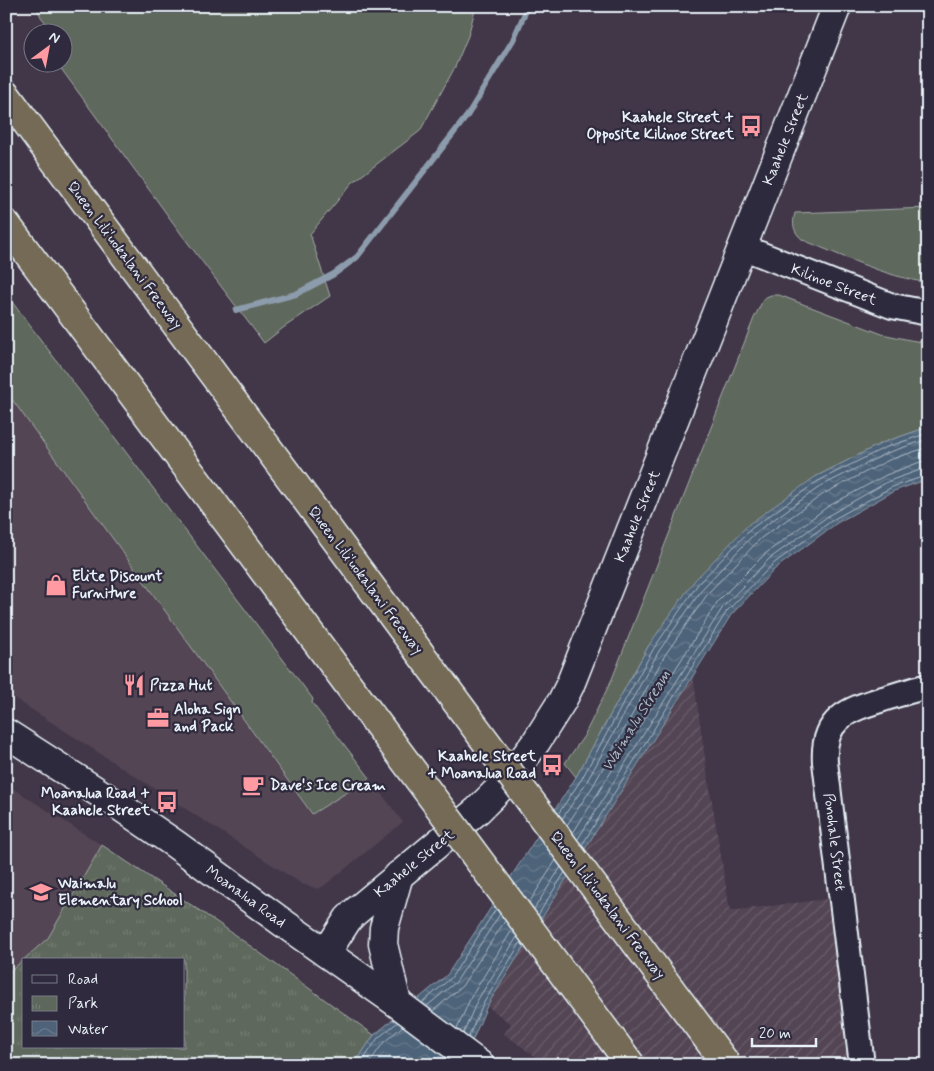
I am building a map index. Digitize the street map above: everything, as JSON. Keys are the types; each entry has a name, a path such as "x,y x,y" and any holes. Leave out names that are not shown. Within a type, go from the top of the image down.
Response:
{"highway":[{"name":"Queen Liliʻuokalani Freeway","path":"6,95 727,1065"},
{"path":"6,224 631,1065"}],"street":[{"name":"Kaahele Street","path":"326,953 348,919 355,912 478,810 507,781 536,742 562,701 602,605 837,6"},
{"name":"Kilinoe Street","path":"742,248 892,306 928,313"},
{"name":"Ponohale Street","path":"862,1065 825,762 825,742 839,718 848,712 867,704 928,686"},
{"name":"Moanalua Road","path":"6,733 152,828 479,1063"},
{"path":"397,1003 383,944 384,928 399,875"}],"shaded area":[{"path":"6,391 311,814 370,778 403,822 324,886 318,889 302,884 6,693"},
{"path":"693,675 730,911 827,899 850,1064 547,1065 504,1034 511,1024 487,1006"},
{"name":"Waimalu Elementary School","path":"6,784 102,845 48,938 25,958 22,958 22,961 6,975"}],"green space":[{"path":"36,6 476,6 468,36 455,67 420,131 352,183 310,234 330,296 264,343 182,235 64,72 72,72 72,22 45,22"},
{"path":"928,208 928,283 896,276 849,259 803,240 795,231 795,213"},
{"path":"6,294 313,699 312,703 370,778 312,814 6,391"},
{"path":"771,295 779,295 882,334 928,343 928,427 882,443 815,477 649,645 576,777 565,763 584,736 612,679 754,318 764,298"},
{"path":"102,845 221,925 374,1035 354,1065 6,1065 6,975 22,961 22,1048 185,1048 185,958 25,958 48,938"}],"water":[{"name":"Waimalu Stream","path":"928,427 928,479 894,491 837,523 776,568 731,615 487,1006 462,1065 354,1065 374,1035 447,975 576,777 649,645 694,581 749,524 815,477 882,443"}],"waterway":[{"path":"236,310 296,294 334,274 357,257 467,116 513,40 528,6"}],"place":[{"name":"Kaahele Street + Opposite Kilinoe Street","path":"751,126"},
{"name":"Elite Discount Furniture","path":"56,585"},
{"name":"Pizza Hut","path":"134,685"},
{"name":"Aloha Sign and Pack","path":"158,718"},
{"name":"Kaahele Street + Moanalua Road","path":"552,765"},
{"name":"Dave's Ice Cream","path":"253,785"},
{"name":"Moanalua Road + Kaahele Street","path":"167,802"},
{"name":"Waimalu Elementary School","path":"41,892"}]}
